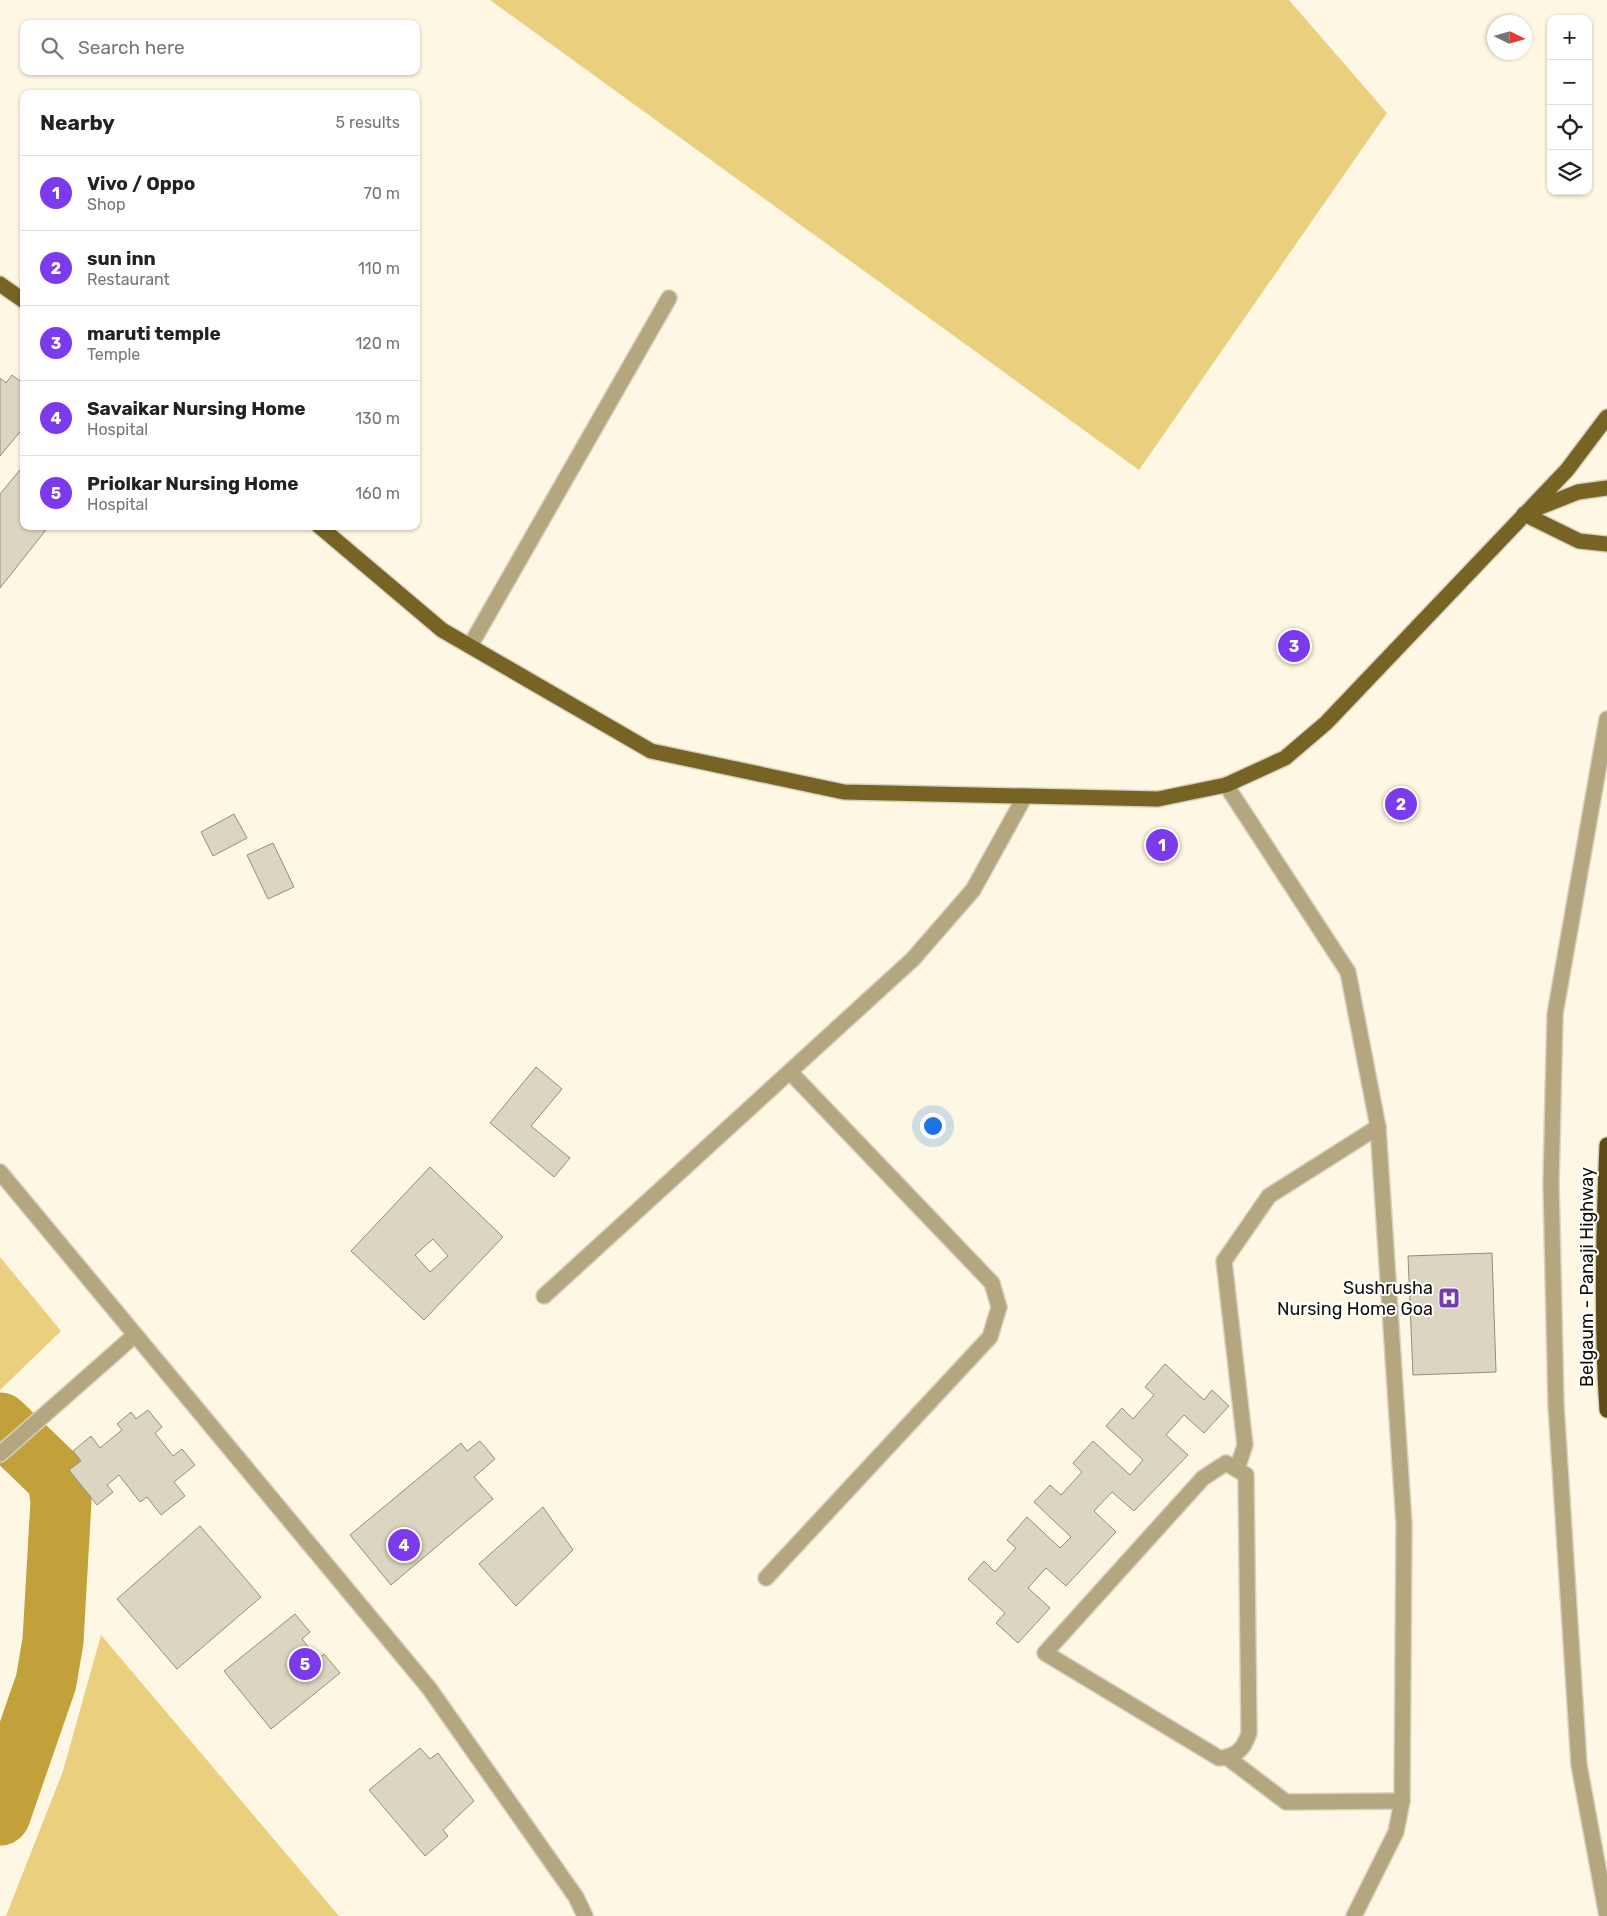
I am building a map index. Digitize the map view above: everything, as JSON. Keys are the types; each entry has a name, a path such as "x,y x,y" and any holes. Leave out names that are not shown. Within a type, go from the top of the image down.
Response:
{"highway":[{"name":"Belgaum - Panaji Highway","path":"1607,1145 1604,1221 1603,1355 1607,1410"}],"main road":[{"path":"0,284 20,298"},
{"path":"324,530 442,630 651,751 844,792 1158,799 1226,785 1285,758 1326,723 1567,470 1607,417"},
{"path":"1524,514 1578,492 1607,488"},
{"path":"1524,514 1579,540 1607,544"}],"street":[{"path":"470,646 669,298"},
{"path":"1607,719 1556,1014 1551,1182 1556,1405 1579,1765 1607,1916"},
{"path":"1226,785 1348,972 1378,1127 1404,1524 1402,1801 1396,1832 1354,1916"},
{"path":"544,1296 914,959 973,890 1025,796"},
{"path":"766,1578 990,1338 999,1307 992,1283 790,1072"},
{"path":"1237,1469 1245,1445 1224,1261 1269,1196 1378,1127"},
{"path":"0,1172 428,1688 576,1897 585,1916"},
{"path":"0,1454 135,1335"},
{"path":"1226,1463 1246,1475 1249,1733 1246,1744 1237,1754 1228,1758 1219,1758 1045,1653 1203,1478 1226,1463"},
{"path":"1228,1758 1286,1802 1402,1801"}],"shaded area":[{"path":"490,0 1289,0 1387,113 1139,470"},
{"path":"0,1257 61,1331 0,1390"},
{"path":"101,1635 339,1916 6,1916 63,1771"}],"building":[{"path":"12,375 20,381 20,432 0,456 0,378 6,383"},
{"path":"20,470 20,530 46,530 0,588 0,494"},
{"path":"234,814 247,838 213,856 201,832"},
{"path":"273,843 294,887 268,899 247,855"},
{"path":"536,1067 562,1089 531,1126 570,1158 554,1177 490,1123"},
{"path":"430,1167 503,1237 424,1320 351,1251","holes":["433,1239 448,1256 430,1272 415,1255"]},
{"path":"1492,1253 1496,1372 1413,1375 1408,1256"},
{"path":"1165,1364 1204,1400 1212,1390 1229,1406 1204,1433 1184,1415 1166,1435 1188,1455 1134,1511 1112,1492 1094,1511 1116,1532 1066,1586 1046,1568 1028,1588 1050,1608 1018,1643 996,1623 1005,1613 968,1579 984,1561 995,1572 1016,1548 1007,1540 1027,1517 1060,1548 1071,1537 1034,1502 1050,1485 1061,1495 1082,1472 1073,1463 1093,1441 1130,1475 1143,1460 1106,1426 1122,1408 1133,1419 1154,1395 1145,1387"},
{"path":"148,1410 162,1427 155,1433 173,1456 182,1449 195,1465 174,1482 185,1496 161,1515 147,1497 140,1502 119,1475 107,1485 113,1492 97,1505 69,1470 81,1461 73,1451 91,1436 100,1448 122,1430 117,1424 131,1412 136,1419"},
{"path":"480,1441 495,1459 474,1477 493,1499 391,1585 350,1535 461,1443 467,1451"},
{"path":"543,1507 573,1550 516,1606 479,1564"},
{"path":"200,1526 261,1597 177,1669 117,1599"},
{"path":"295,1614 310,1632 302,1639 318,1659 324,1654 340,1673 271,1729 224,1671"},
{"path":"420,1748 430,1759 438,1753 474,1801 443,1830 448,1836 425,1856 369,1790"}],"waterway":[{"path":"0,1423 58,1479 61,1501 53,1641 46,1682 0,1815"}],"place":[{"name":"maruti temple","path":"1294,646"},
{"name":"sun inn","path":"1401,804"},
{"name":"Vivo / Oppo","path":"1162,845"},
{"name":"Sushrusha Nursing Home Goa","path":"1449,1298"},
{"name":"Savaikar Nursing Home","path":"404,1545"},
{"name":"Priolkar Nursing Home","path":"305,1664"}]}
